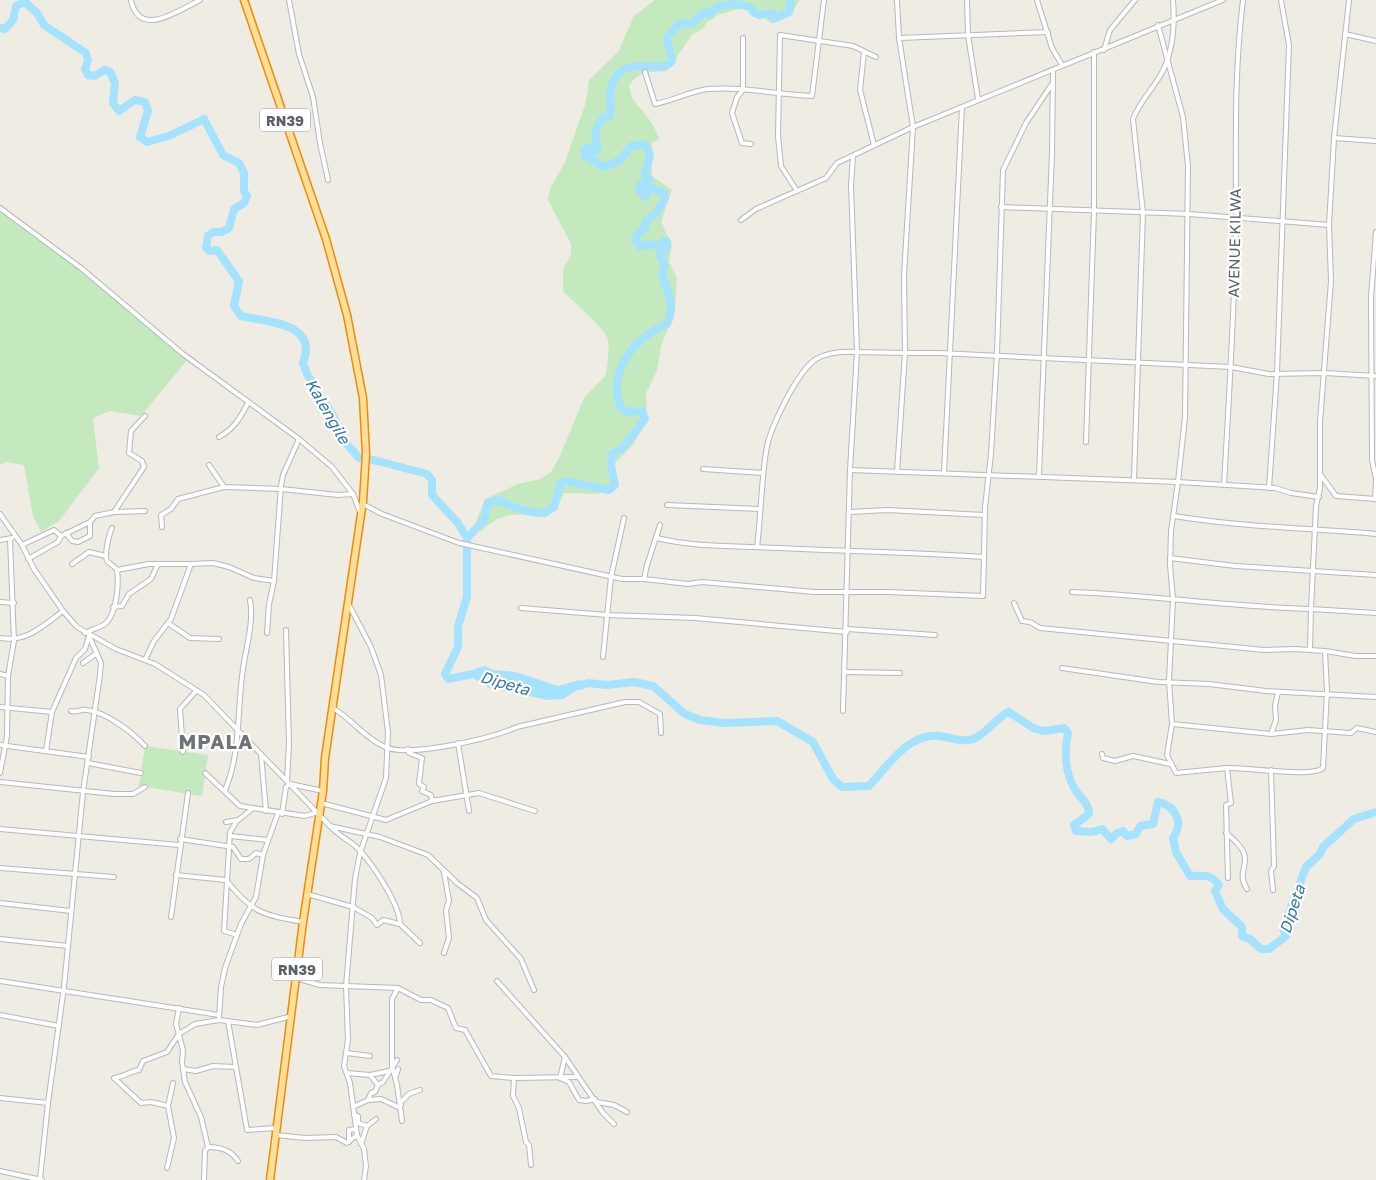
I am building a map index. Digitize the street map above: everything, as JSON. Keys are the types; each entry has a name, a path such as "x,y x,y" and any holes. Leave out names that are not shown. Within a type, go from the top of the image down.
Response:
{"highway":[{"name":"RN39","path":"244,0 326,239 347,315 363,398 366,454 362,517 325,758 323,791 318,812 303,922 270,1180"}],"street":[{"path":"131,0 134,12 141,19 150,21 175,14 198,0"},
{"path":"289,0 299,54 313,96 328,180"},
{"path":"645,72 655,104 707,89 812,96 824,0"},
{"path":"897,0 899,38 913,126 904,275 904,353 898,472"},
{"path":"966,0 968,35 978,99"},
{"path":"1037,0 1052,48 1062,66"},
{"path":"1104,50 1110,30 1135,0"},
{"path":"1134,480 1143,213 1133,119 1136,109 1160,75 1167,58 1172,40 1173,0"},
{"path":"741,220 756,209 826,178 837,162 913,126 1094,52 1104,50 1158,25 1223,0"},
{"name":"AVENUE KILWA","path":"1224,486 1231,368 1236,217 1235,92 1237,44 1243,0"},
{"path":"1269,488 1277,372 1290,45 1281,0"},
{"path":"1310,649 1316,506 1319,497 1320,422 1325,373 1327,307 1331,281 1329,225 1334,138 1349,0"},
{"path":"1158,25 1183,117 1188,166 1189,214 1184,365 1185,417 1170,558 1173,599 1169,681 1172,724 1168,755 1170,764 1176,773 1227,768 1298,772 1320,771 1324,764 1327,693 1325,651"},
{"path":"899,38 1048,32"},
{"path":"1345,34 1376,40"},
{"path":"797,190 782,166 778,136 781,95 780,35 819,39 852,46 876,57"},
{"path":"743,38 743,90 737,97 732,114 742,143 751,144"},
{"path":"864,52 860,90 874,145"},
{"path":"1086,442 1094,212 1094,52"},
{"path":"1039,476 1042,359 1050,210 1053,70"},
{"path":"363,504 382,514 459,543 612,577 688,584 702,582 814,592 848,591 983,596 984,515 989,475 996,357 1002,170 1026,123 1052,84"},
{"path":"944,474 962,107"},
{"path":"1334,138 1376,140"},
{"path":"843,712 847,631 850,470 857,352 851,185 852,156"},
{"path":"1001,207 1094,212 1189,214 1329,225"},
{"path":"0,208 81,268 183,354 299,439 332,467 353,494 362,517"},
{"path":"1320,474 1336,496 1376,499 1376,480 1372,460 1374,376 1371,297 1376,232"},
{"path":"757,547 763,473 768,442 784,402 805,370 816,359 832,353 949,354 1184,365 1231,368 1269,374 1277,372 1374,376"},
{"path":"219,437 236,425 248,403"},
{"path":"114,512 144,467 142,461 129,452 131,431 145,416"},
{"path":"267,633 269,604 274,581 283,475 299,439"},
{"path":"209,465 224,487"},
{"path":"703,469 763,473"},
{"path":"850,470 1178,482 1269,488 1319,497"},
{"path":"162,527 161,515 171,508 178,499 224,487 281,489 338,495 353,494"},
{"path":"667,505 760,509"},
{"path":"850,512 887,510 984,515"},
{"path":"28,559 58,542 64,534 90,522 95,516 114,512 144,511"},
{"path":"0,514 22,545 28,559 62,611 89,636 116,650 155,664 204,695 339,836 355,846 394,900 400,924"},
{"path":"1173,516 1229,525 1290,526 1316,530 1376,534"},
{"path":"603,657 612,577 624,518"},
{"path":"280,519 285,522"},
{"path":"22,545 54,530 64,534 72,541 78,542 91,534 90,522"},
{"path":"644,579 646,565 660,525"},
{"path":"84,633 105,624 113,607 119,581 117,570 106,560 108,535 112,528"},
{"path":"0,540 16,538"},
{"path":"657,538 710,545 806,551 849,550 984,558"},
{"path":"0,773 2,745 9,708 8,676 14,641 10,539"},
{"path":"72,564 89,552 106,556"},
{"path":"1170,558 1376,575"},
{"path":"117,570 127,566 213,563 229,567 254,578 274,581"},
{"path":"113,607 122,606 129,594 151,579 158,564"},
{"path":"145,660 168,624 191,564"},
{"path":"1072,592 1173,599 1261,608 1376,613"},
{"path":"225,790 238,730 243,669 251,619 250,600"},
{"path":"0,602 14,603"},
{"path":"1014,602 1020,620 1040,628 1264,650 1310,649 1356,656 1376,656"},
{"path":"349,605 371,647 381,675 387,748 386,778 374,818 360,853 346,986 347,1053 344,1066 357,1135 366,1166 364,1180"},
{"path":"521,608 607,615 695,618 847,631 935,635"},
{"path":"0,638 14,641 37,630 62,611"},
{"path":"168,624 190,638 219,639"},
{"path":"219,1017 220,987 241,924 251,908 260,882 263,855 280,813 288,783 289,744 286,630"},
{"path":"0,1171 41,1180 48,1103 64,991 83,792 100,675 101,662 89,636"},
{"path":"46,751 52,712 76,658 85,648 89,636"},
{"path":"82,663 97,652"},
{"path":"1062,668 1136,680 1169,681 1278,692 1376,696"},
{"path":"845,672 900,672"},
{"path":"0,674 8,676"},
{"path":"183,752 180,709 196,691"},
{"path":"1271,734 1276,723 1275,706 1278,692"},
{"path":"333,708 346,716 359,732 387,748 408,749 491,737 517,727 625,702 639,702 660,714 661,733"},
{"path":"0,707 52,712"},
{"path":"71,711 85,710 95,712 129,729 145,746"},
{"path":"1172,724 1271,734 1308,730 1351,733 1354,729 1358,728 1376,732"},
{"path":"458,743 469,811"},
{"path":"2,745 88,757"},
{"path":"408,749 409,753 422,758 420,784 424,787 422,791 431,795 432,801"},
{"path":"261,754 266,811"},
{"path":"1102,754 1103,758 1115,761 1133,756 1170,764"},
{"path":"88,763 141,773"},
{"path":"1227,768 1231,794 1231,803 1226,805 1228,878"},
{"path":"1271,770 1274,866 1271,871 1273,890"},
{"path":"205,772 240,806 305,816 318,812"},
{"path":"0,782 83,792 133,794 145,787"},
{"path":"288,783 323,791"},
{"path":"321,803 386,820 432,801 479,792 535,811"},
{"path":"171,917 179,845 188,793"},
{"path":"237,935 224,931 230,836 238,820 252,809"},
{"path":"226,822 238,820"},
{"path":"330,826 367,833 418,850 444,870 457,883 477,898 486,920 521,959 534,990"},
{"path":"0,829 179,845"},
{"path":"1226,833 1241,845 1247,856 1243,873 1244,884 1247,889"},
{"path":"230,836 268,840"},
{"path":"180,839 229,846 236,850 241,858 249,859 256,854 263,855"},
{"path":"0,868 114,877"},
{"path":"444,870 449,901 446,910 449,938 444,953"},
{"path":"176,875 226,880 251,908 271,916 303,922"},
{"path":"307,894 353,907 372,918 377,925 383,920 400,924 420,943"},
{"path":"0,903 71,911"},
{"path":"0,940 68,946"},
{"path":"296,978 320,985 398,988 421,1000 431,1000 448,1008 456,1028 465,1030 491,1076 514,1078 578,1077"},
{"path":"0,981 179,1008 219,1017 228,1021 257,1025 292,1016"},
{"path":"496,981 565,1058 614,1124"},
{"path":"398,988 392,999 391,1070 400,1104 402,1121"},
{"path":"179,1008 176,1024 183,1050 184,1082 201,1117 208,1147 205,1151 204,1180"},
{"path":"0,1015 59,1026"},
{"path":"168,1106 151,1102 141,1103 114,1078 125,1077 132,1071 139,1070 144,1061 167,1052 179,1034 194,1024 219,1017"},
{"path":"228,1021 247,1130 277,1131 305,1138 336,1137 348,1142"},
{"path":"347,1053 370,1056"},
{"path":"560,1078 565,1058"},
{"path":"368,1100 378,1085 383,1082 397,1060"},
{"path":"183,1069 196,1071 213,1066 235,1067"},
{"path":"394,1079 398,1069"},
{"path":"346,1073 370,1074 391,1070"},
{"path":"370,1074 378,1085"},
{"path":"514,1078 513,1096 519,1108 526,1142 529,1145 531,1166"},
{"path":"560,1078 569,1082 579,1100 614,1105 627,1112"},
{"path":"167,1168 174,1138 168,1106 173,1083"},
{"path":"353,1107 368,1100 381,1099 388,1104 400,1104 409,1094 420,1090"},
{"path":"0,1098 48,1103"},
{"path":"354,1115 358,1116 358,1123 367,1126"},
{"path":"361,1144 367,1126 376,1120"},
{"path":"348,1142 349,1130 356,1129"},
{"path":"348,1142 357,1135"},
{"path":"208,1147 218,1147 230,1152 238,1161"}],"green space":[{"path":"655,0 800,0 791,14 780,20 767,21 766,17 757,18 744,7 718,15 706,23 704,28 692,35 667,71 650,72 640,75 629,86 634,100 652,124 659,140 652,142 652,176 672,190 661,222 672,245 669,262 677,278 675,310 661,346 657,371 646,393 647,419 633,445 615,463 617,488 597,494 564,493 557,507 547,516 511,515 497,520 481,532 475,524 485,499 518,484 540,479 551,472 560,456 584,398 606,375 609,348 606,335 563,291 563,269 571,255 571,244 548,200 550,189 565,162 586,102 589,80 618,52 634,16"},
{"path":"0,211 80,270 187,360 141,416 110,411 93,418 99,468 59,521 41,532 33,516 24,465 6,462 0,465"},
{"path":"145,746 208,755 202,796 139,786"}],"water":[{"path":"485,666 493,670 516,672 558,686 580,680 588,683 563,699 548,700 489,688 469,675 477,668"}],"waterway":[{"name":"Dipeta","path":"478,673 448,679 445,674 458,647 458,626 467,597 467,538 484,520 488,503 493,501 502,501 525,511 545,513 554,507 560,484 566,481 609,490 615,485 611,466 612,453 622,449 645,419 642,411 627,412 621,408 617,395 620,369 634,347 655,330 667,324 670,315 671,306 663,276 665,265 660,256 662,251 665,251 667,242 664,241 658,246 647,244 640,247 636,242 637,234 645,228 646,221 657,212 665,198 664,193 653,189 647,190 645,197 639,190 642,182 648,183 650,180 645,174 650,155 645,144 631,146 620,160 604,167 585,156 584,150 588,147 594,152 597,151 596,130 604,117 610,116 612,85 617,75 624,69 641,66 659,67 672,61 667,39 675,27 682,23 691,24 705,12 710,14 718,7 741,5 751,8 753,12 759,15 772,13 773,19 789,12 791,0"},
{"name":"Kalengile","path":"0,28 5,29 13,20 16,6 25,2 37,13 44,25 86,53 88,60 85,69 88,75 94,76 105,70 110,72 115,83 113,103 119,111 135,100 145,102 148,111 140,137 147,142 169,136 204,119 223,155 239,163 244,173 244,191 247,196 244,203 234,209 229,228 222,232 213,232 208,236 206,248 209,251 217,250 239,281 234,306 241,316 287,326 297,332 304,339 306,349 303,363 307,374 332,414 345,442 359,458 427,474 432,480 432,495 458,523 467,538"},
{"name":"Dipeta","path":"579,686 588,683 607,685 634,682 653,686 685,714 700,720 725,723 777,721 813,742 833,779 842,787 869,786 900,752 918,739 928,736 960,740 973,739 1009,712 1033,728 1044,731 1064,728 1068,733 1066,755 1072,784 1089,810 1089,814 1074,825 1076,831 1092,832 1102,829 1111,839 1117,833 1123,831 1127,836 1136,834 1140,826 1153,824 1158,802 1169,807 1174,811 1178,821 1173,838 1176,852 1190,876 1206,876 1219,885 1215,891 1223,909 1242,927 1242,936 1250,939 1261,949 1269,949 1286,936 1283,929 1306,867 1320,854 1323,847 1354,819 1376,812"}],"district":[{"name":"MPALA","path":"216,741"}]}
